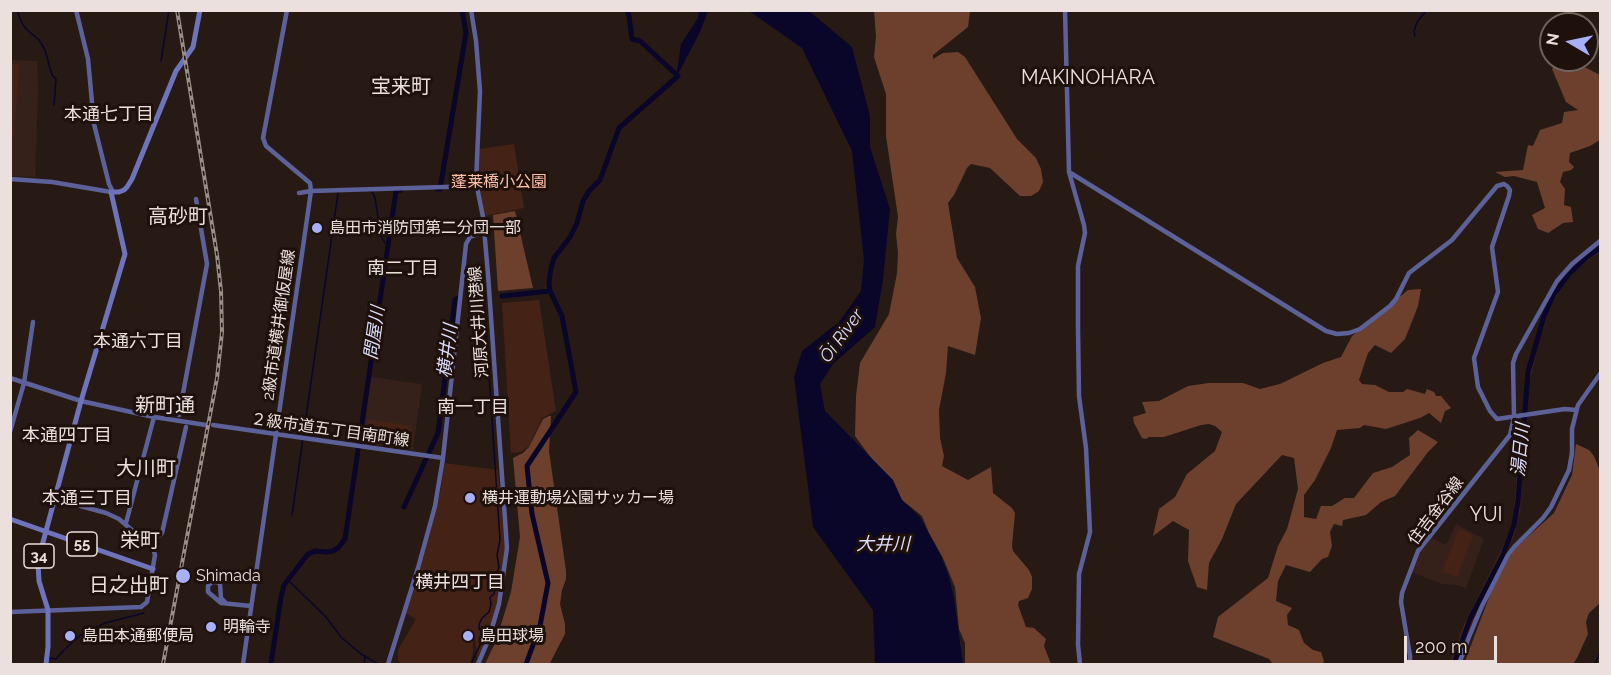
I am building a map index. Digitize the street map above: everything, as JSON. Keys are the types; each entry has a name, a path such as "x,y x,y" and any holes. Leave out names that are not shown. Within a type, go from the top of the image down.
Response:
{"main road":[{"path":"111,192 124,190 132,179 176,71 193,47 200,10"},
{"name":"34","path":"46,664 48,610 38,573 39,557 81,401 125,255 111,192"},
{"name":"55","path":"10,519 153,569"}],"street":[{"path":"10,179 52,182 111,192 112,190 97,139 88,59 76,10"},
{"path":"287,10 264,138 267,146 310,183 311,191"},
{"name":"河原大井川港線","path":"471,10 480,91 477,186 484,232 507,548 499,604 478,664"},
{"path":"1065,10 1069,172 1085,233 1078,267 1078,338 1079,396 1086,447 1090,532 1079,574 1080,664"},
{"path":"1069,172 1326,331 1337,334 1360,330 1390,306 1409,273 1452,240 1497,186 1504,184 1510,190 1509,196 1492,247 1498,292 1474,357 1479,387 1490,411 1497,419 1565,409 1576,410"},
{"path":"299,193 477,186"},
{"name":"2級市道横井御仮屋線","path":"243,664 311,191"},
{"path":"179,416 207,264 196,199"},
{"path":"387,664 415,579 435,506 466,244 470,237 484,232"},
{"name":"住吉金谷線","path":"1410,664 1401,602 1402,592 1418,551 1510,435 1514,425 1513,359 1557,281 1572,264 1600,241"},
{"path":"10,432 24,382 33,322"},
{"path":"1459,664 1482,606 1508,555 1551,507 1569,470 1576,410 1600,374"},
{"path":"10,378 81,401 154,417 206,424"},
{"path":"126,523 154,417"},
{"name":"２級市道五丁目南町線","path":"213,425 442,458"},
{"path":"149,544 162,533 186,427"},
{"path":"10,612 141,607 147,602 154,551 149,544 126,523 106,513 55,499"},
{"path":"225,602 221,598 220,584 212,582 208,586 208,591 221,603 251,606"}],"shaded area":[{"path":"875,10 970,11 968,27 933,55 933,59 943,53 958,52 965,57 1017,139 1036,158 1041,169 1043,182 1039,191 1031,196 1020,196 990,168 971,164 948,203 957,258 975,287 981,318 975,355 948,346 939,410 940,438 944,456 942,466 968,480 991,467 993,493 1015,513 1013,551 1032,577 1032,589 1028,598 1019,601 1018,605 1026,627 1034,628 1046,639 1044,646 1051,664 965,664 965,643 959,629 955,587 943,558 922,516 902,500 855,436 860,363 889,314 897,273 898,253 896,234 898,217 886,136 886,94 874,57"},
{"path":"10,60 37,61 35,177 11,176"},
{"path":"1553,72 1594,72 1600,75 1600,140 1570,153 1569,162 1574,167 1563,172 1560,182 1565,189 1564,205 1571,207 1573,222 1563,223 1548,233 1538,229 1532,215 1545,208 1537,182 1514,176 1505,177 1495,172 1523,170 1528,145 1533,146 1540,130 1562,123 1564,112 1578,110 1566,102"},
{"path":"515,211 533,288 498,291 493,215"},
{"path":"1421,289 1418,306 1405,339 1391,353 1375,345 1368,353 1359,380 1362,384 1375,385 1389,392 1403,392 1407,389 1425,394 1427,389 1434,392 1436,396 1441,396 1451,408 1445,411 1441,423 1429,413 1386,429 1364,425 1360,428 1337,430 1315,480 1304,495 1304,517 1316,519 1321,506 1332,506 1345,498 1354,498 1373,473 1392,467 1410,455 1409,438 1418,430 1438,442 1395,496 1381,502 1366,515 1343,520 1342,526 1334,524 1330,532 1332,546 1328,557 1322,559 1310,572 1286,565 1278,581 1276,601 1292,608 1287,615 1288,625 1299,630 1304,643 1313,650 1321,652 1323,664 1273,664 1269,659 1213,637 1218,617 1268,578 1278,546 1287,529 1298,489 1294,458 1282,455 1236,504 1222,539 1209,563 1207,590 1197,587 1188,561 1189,530 1173,521 1153,536 1159,509 1175,497 1187,474 1215,451 1222,432 1209,424 1164,437 1146,439 1142,438 1133,417 1146,413 1142,402 1159,401 1188,386 1209,383 1243,383 1260,389 1280,384 1341,357 1352,336 1408,290"},
{"path":"371,377 422,384 413,450 362,443"},
{"path":"551,416 549,451 566,571 560,604 565,634 550,664 485,664 496,641 511,592 520,537 513,458 529,447 543,419"},
{"path":"1576,444 1589,450 1600,471 1600,603 1589,613 1586,622 1588,634 1577,658 1573,664 1464,664 1491,592 1513,550 1554,513 1572,475"},
{"path":"1456,524 1484,539 1466,588 1442,584 1411,572 1420,551 1431,538 1446,545"}],"green space":[{"path":"10,64 19,64 14,137 10,137"},
{"name":"蓬莱橋小公園","path":"514,144 524,208 484,216 478,179 479,149"},
{"path":"1600,246 1600,252 1572,274 1561,287 1542,329 1529,384 1520,511 1514,536 1485,595 1458,664 1450,664 1462,629 1507,538 1513,521 1526,373 1549,295 1571,266"},
{"path":"539,300 556,411 542,418 529,446 521,452 511,453 502,303"},
{"path":"368,419 412,426 410,447 364,441"},
{"path":"444,463 498,470 505,547 501,585 486,641 477,658 475,639 466,625 473,643 470,664 401,664 398,659 398,650 416,619 406,613 441,489"},
{"path":"1459,529 1473,535 1457,577 1442,572"}],"water":[{"path":"699,11 708,11 700,32 676,78 681,44 698,18"},
{"name":"大井川","path":"749,11 809,11 852,47 870,116 870,147 890,209 883,280 875,327 833,364 820,384 825,411 893,480 902,500 920,517 941,556 954,598 963,664 875,664 873,610 813,527 794,377 802,351 839,322 861,291 864,260 852,151 802,48"}],"waterway":[{"path":"17,10 25,28 39,40 45,50 52,75 56,79 54,105"},
{"path":"161,61 169,10"},
{"name":"問屋川","path":"437,189 440,189 466,33 462,10"},
{"path":"526,664 540,626 548,583 532,514 527,466 576,392 562,316 550,291 551,268 554,258 570,237 577,223 583,201 600,180 619,128 678,76 640,41 632,39 627,10"},
{"path":"1415,36 1417,22 1427,10"},
{"name":"問屋川","path":"271,664 284,585 308,554 315,551 333,551 345,539 396,191 401,190"},
{"path":"370,191 375,198 381,236 385,243"},
{"path":"292,515 338,193"},
{"name":"湯日川","path":"1454,664 1470,619 1503,555 1514,525 1528,372 1544,316 1554,294 1569,274 1600,248"},
{"name":"横井川","path":"502,296 550,291"},
{"name":"横井川","path":"404,507 438,433 455,300 458,298"},
{"path":"471,664 485,634 479,629 479,625 482,618 489,612 490,597 494,594 494,581 499,567 497,555 500,540 484,298"},
{"path":"288,580 326,617 341,637 361,654 378,664"},
{"path":"50,658 56,659 82,634 105,623 144,613"},
{"path":"1595,664 1600,653"},
{"path":"364,664 365,656"}],"railway":[{"path":"163,664 217,378 222,332 217,255 177,10"}],"place":[{"name":"島田市消防団第二分団一部","path":"317,228"},
{"name":"横井運動場公園サッカー場","path":"470,498"},
{"name":"Shimada","path":"183,576"},
{"name":"明輪寺","path":"211,627"},
{"name":"島田本通郵便局","path":"70,636"},
{"name":"島田球場","path":"468,636"}],"district":[{"name":"MAKINOHARA","path":"1088,78"},
{"name":"宝来町","path":"401,87"},
{"name":"本通七丁目","path":"109,115"},
{"name":"高砂町","path":"178,217"},
{"name":"南二丁目","path":"403,269"},
{"name":"本通六丁目","path":"138,342"},
{"name":"新町通","path":"165,406"},
{"name":"南一丁目","path":"473,408"},
{"name":"本通四丁目","path":"67,436"},
{"name":"大川町","path":"146,469"},
{"name":"本通三丁目","path":"87,499"},
{"name":"YUI","path":"1486,515"},
{"name":"栄町","path":"140,541"},
{"name":"横井四丁目","path":"460,583"},
{"name":"日之出町","path":"129,586"}],"water label":[{"name":"Ōi River","path":"842,336"}]}
